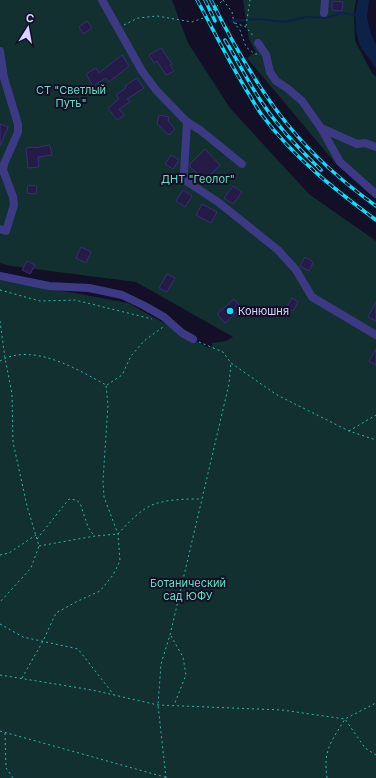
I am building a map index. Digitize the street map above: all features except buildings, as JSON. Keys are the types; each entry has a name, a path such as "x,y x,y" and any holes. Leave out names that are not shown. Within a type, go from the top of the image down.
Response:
{"street":[{"path":"102,0 142,71 156,90 188,122 242,164"},
{"path":"324,13 325,0"},
{"path":"258,44 265,53 270,72 276,81 287,88 302,102 321,128 340,162 376,194"},
{"path":"0,51 4,78 18,124 18,132 2,163 3,170 13,197 14,205 3,230"},
{"path":"0,92 10,95"},
{"path":"188,122 184,172 186,181 218,202 278,250 296,270 312,297 376,335"},
{"path":"321,128 357,144 365,143 376,147"},
{"path":"0,276 49,286 89,288 122,295 143,304 164,317 182,333 193,339"}],"path":[{"path":"118,28 138,18 157,16 192,22 206,17 223,0 232,12 234,23 240,30 246,48 255,54 265,53"},
{"path":"246,27 250,0"},
{"path":"234,23 246,27 258,44"},
{"path":"0,290 40,301 75,300 156,320"},
{"path":"0,321 12,394 13,442 27,506 39,546 31,568 0,602"},
{"path":"106,385 122,375 131,356 144,341 170,322"},
{"path":"193,339 223,352 231,364 277,395 349,431 376,440"},
{"path":"0,361 5,358 28,354 53,360 81,371 106,385"},
{"path":"0,731 167,778 158,705 161,664 170,635 229,384 231,364"},
{"path":"22,679 43,641 56,613 100,591 113,575 120,561 118,534 104,497 103,481 108,405 106,385"},
{"path":"349,431 376,415"},
{"path":"39,546 95,536 118,534 131,519 150,506 175,500 202,499"},
{"path":"37,539 69,500 76,500 80,503 88,527 95,536"},
{"path":"0,555 9,553 36,535"},
{"path":"0,624 23,637 78,649 114,695"},
{"path":"170,635 183,657 186,675 174,705"},
{"path":"0,675 114,695 158,705 282,710 346,719 365,748 376,755"},
{"path":"327,778 326,754 333,738 346,719 376,703"},
{"path":"5,732 6,768 13,778"}],"green space":[{"name":"Ботанический сад ЮФУ","path":"0,0 172,0 188,43 230,108 309,194 376,241 376,778 0,778 0,279 128,303 209,348 212,343 226,341 233,337 136,282 11,266 0,263"},
{"path":"243,0 356,0 354,13 355,41 372,73 376,77 376,191 336,164 247,58 256,52 249,39"}],"water":[{"path":"358,0 369,0 367,17 371,34 376,45 376,68 360,46 356,31 355,14"}],"waterway":[{"path":"231,21 258,19 285,22 306,17 327,18 341,13 356,15"}],"railway":[{"path":"197,0 240,80 260,112 274,130 315,172 376,220"},
{"path":"205,0 215,21"},
{"path":"211,0 246,65 266,96 288,125 308,148 329,168 376,206"},
{"path":"225,40 253,89 269,113 305,155 321,170"}],"place":[{"name":"Конюшня","path":"230,311"}],"park label":[{"name":"СТ \"Светлый Путь\"","path":"71,96"},
{"name":"ДНТ \"Геолог\"","path":"198,179"}]}
